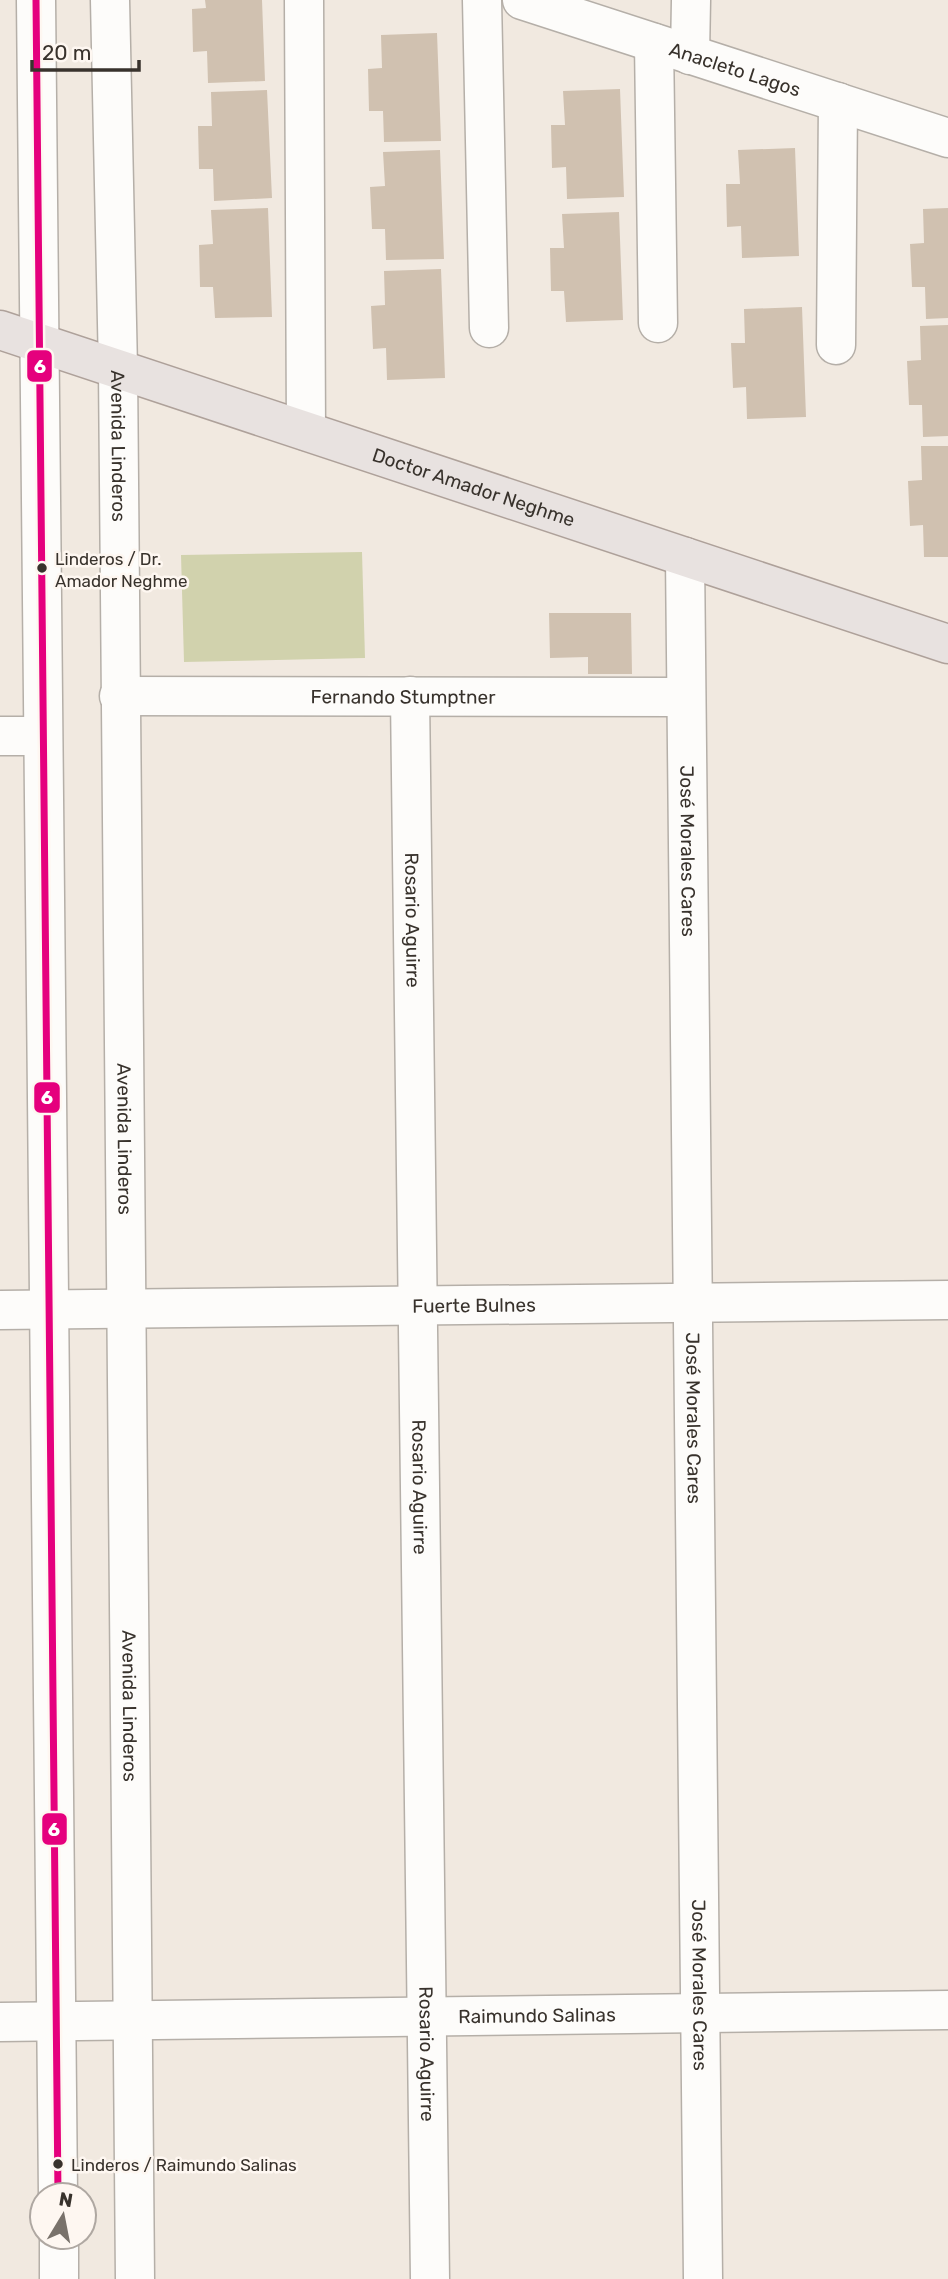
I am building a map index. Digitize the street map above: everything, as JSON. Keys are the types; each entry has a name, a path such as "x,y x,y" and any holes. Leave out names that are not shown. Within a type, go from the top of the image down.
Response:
{"main road":[{"name":"Doctor Amador Neghme","path":"0,330 948,644"}],"street":[{"path":"36,0 58,2181"},
{"name":"Avenida Linderos","path":"110,0 118,369 135,2279"},
{"path":"304,0 306,431"},
{"path":"482,0 489,328"},
{"name":"Anacleto Lagos","path":"522,0 948,138"},
{"path":"690,55 691,0"},
{"path":"653,43 658,323"},
{"path":"836,345 838,102"},
{"name":"José Morales Cares","path":"685,557 684,697 704,2279"},
{"name":"Fernando Stumptner","path":"119,696 684,697"},
{"name":"Rosario Aguirre","path":"410,696 430,2279"},
{"path":"0,736 42,736"},
{"name":"Fuerte Bulnes","path":"0,1310 948,1300"},
{"name":"Raimundo Salinas","path":"0,2022 948,2010"},
{"path":"58,2251 59,2279"}],"green space":[{"path":"362,552 365,658 184,662 181,555"}],"building":[{"path":"205,0 262,0 265,81 208,83 207,51 193,52 192,9 206,8"},
{"path":"437,33 441,141 384,142 383,111 369,111 368,69 382,68 381,35"},
{"path":"620,89 624,197 567,199 566,167 552,168 551,125 565,125 563,91"},
{"path":"267,90 272,198 214,201 213,169 199,169 198,126 212,126 211,92"},
{"path":"795,148 799,256 742,258 741,226 727,227 726,184 740,184 738,150"},
{"path":"440,150 444,259 386,260 385,229 372,229 370,187 385,186 383,152"},
{"path":"268,208 272,317 215,318 213,287 200,287 199,245 213,244 211,210"},
{"path":"948,208 948,318 926,319 925,287 912,287 910,244 924,243 923,209"},
{"path":"619,212 623,320 566,322 564,291 551,291 550,248 564,248 562,214"},
{"path":"441,269 445,378 387,380 386,348 373,349 371,306 385,305 384,271"},
{"path":"802,307 806,417 747,419 746,387 733,388 731,343 745,343 744,309"},
{"path":"948,325 948,436 923,437 922,405 909,405 907,361 921,360 920,326"},
{"path":"921,446 948,446 948,557 924,557 923,525 910,526 908,481 922,480"},
{"path":"549,613 631,613 632,674 588,674 588,657 550,658"}],"transit line":[{"name":"6","path":"36,0 58,2181"}],"place":[{"name":"Linderos / Dr. Amador Neghme","path":"42,568"},
{"name":"Linderos / Raimundo Salinas","path":"58,2164"}]}
